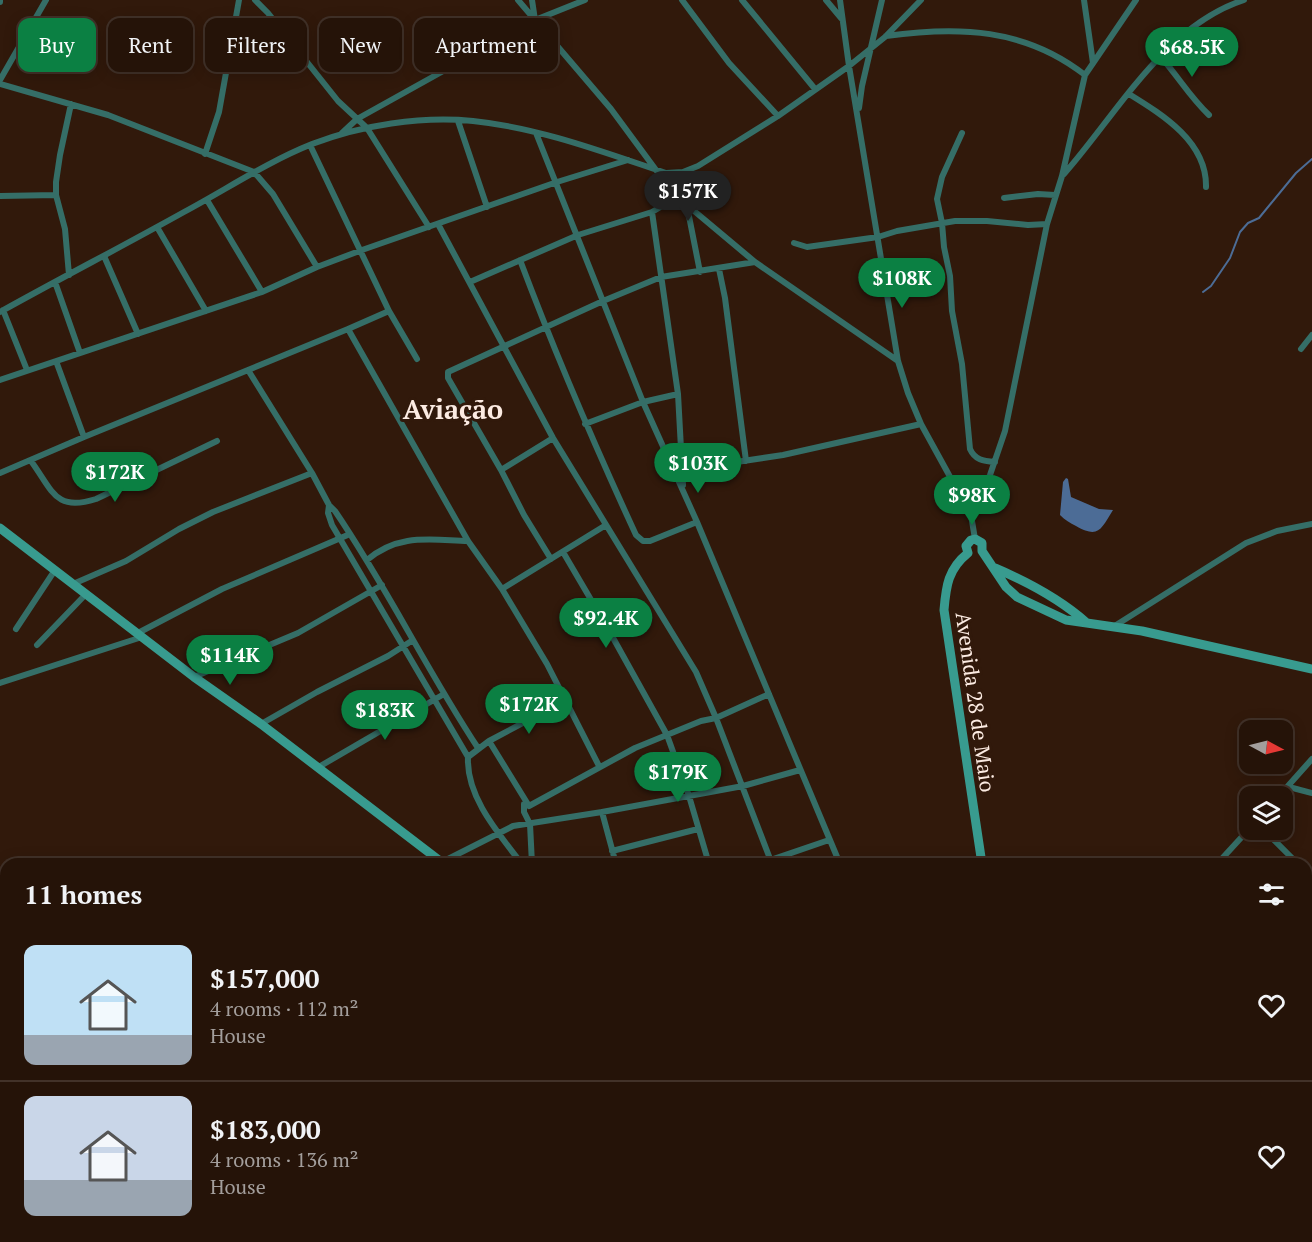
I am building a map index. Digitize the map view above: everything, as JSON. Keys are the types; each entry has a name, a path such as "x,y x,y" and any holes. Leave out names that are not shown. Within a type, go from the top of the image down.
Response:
{"street":[{"path":"46,0 0,82 149,130 254,172 273,194 317,267"},
{"path":"205,154 219,112 239,0"},
{"path":"255,0 268,13 338,102 367,128 429,227"},
{"path":"518,0 534,18"},
{"path":"532,0 536,18"},
{"path":"541,18 585,0"},
{"path":"682,0 729,63 778,116"},
{"path":"742,0 815,89"},
{"path":"826,0 843,20"},
{"path":"840,0 898,361 921,424 971,515 975,539"},
{"path":"858,114 870,48 882,0"},
{"path":"27,370 1,311 207,200 254,172 310,145 342,133 367,128 404,123 473,121 536,133 674,174 698,166 778,116 849,66 885,36 921,0"},
{"path":"1084,0 1093,63"},
{"path":"971,515 995,462 1012,402 1047,224 1062,176 1085,75 1136,0"},
{"path":"1062,176 1168,47 1212,15 1244,0"},
{"path":"885,36 970,31 996,33 1040,46 1085,75"},
{"path":"558,46 611,109 656,170 687,205 755,262 898,361"},
{"path":"1160,56 1179,78 1190,96 1209,115"},
{"path":"342,133 357,119 442,72"},
{"path":"1129,94 1167,118 1192,144 1206,176 1206,187"},
{"path":"69,275 65,229 56,195 56,182 71,104"},
{"path":"458,121 487,207"},
{"path":"536,133 643,402 684,490 837,858"},
{"path":"962,133 953,149 938,189 937,200 950,276 952,311 962,364 970,449 973,456 979,460 995,462"},
{"path":"310,145 362,250 389,311 417,359"},
{"path":"0,380 262,292 362,250 556,182 628,160"},
{"path":"1004,198 1038,194 1056,195"},
{"path":"0,196 56,195"},
{"path":"470,282 578,235 652,212 679,196"},
{"path":"207,200 262,292"},
{"path":"687,205 700,272"},
{"path":"652,212 678,394 684,490"},
{"path":"794,243 807,247 878,237 897,231 942,223 987,221 1028,225 1047,224"},
{"path":"438,224 552,438 696,672 769,858"},
{"path":"157,227 206,311"},
{"path":"104,256 138,334"},
{"path":"520,260 585,424 636,535 643,541 650,541 697,522"},
{"path":"551,559 524,515 447,375 451,370 660,277 755,262"},
{"path":"719,269 725,298 746,461"},
{"path":"55,282 80,353"},
{"path":"0,473 389,311"},
{"path":"348,329 468,541 502,589 547,664 599,766"},
{"path":"1301,349 1312,335"},
{"path":"56,361 84,437"},
{"path":"248,370 312,473 328,505 335,511 367,560 444,694 478,748"},
{"path":"585,424 643,402 678,394"},
{"path":"683,470 783,455 921,424"},
{"path":"501,470 552,438"},
{"path":"31,461 58,498 64,502 82,503 96,499 217,441"},
{"path":"73,584 126,561 179,529 213,513 312,473"},
{"path":"328,505 328,513 341,539 468,756 469,778 476,795 500,835 517,858"},
{"path":"1113,627 1246,543 1277,531 1312,524"},
{"path":"502,589 606,525"},
{"path":"0,528 194,677 261,724 436,858"},
{"path":"0,683 140,635 222,589 350,534"},
{"path":"975,539 982,543 982,551 1006,588 1017,597 1066,620 1164,636 1312,669"},
{"path":"975,539 966,546 968,553 977,556 982,551"},
{"path":"367,560 389,546 405,540 468,541"},
{"path":"563,552 667,735 689,796 707,858"},
{"name":"Avenida 28 de Maio","path":"968,553 960,559 948,576 944,610 981,858"},
{"path":"994,567 1059,601 1087,623"},
{"path":"16,629 55,570"},
{"path":"194,677 298,633 382,585"},
{"path":"37,645 86,594"},
{"path":"261,724 413,640"},
{"path":"316,768 444,694"},
{"path":"532,858 530,824 524,804 530,806 599,766 667,735 716,718 768,694"},
{"path":"468,756 489,741 566,700"},
{"path":"489,741 530,806"},
{"path":"1290,786 1312,759"},
{"path":"453,858 500,835 513,826 742,786 800,770"},
{"path":"1293,788 1312,793"},
{"path":"602,812 614,858"},
{"path":"612,851 698,829"},
{"path":"782,858 829,840"},
{"path":"1222,858 1239,840"},
{"path":"1274,840 1292,858"}],"water":[{"path":"1066,478 1071,497 1099,509 1113,510 1099,530 1090,532 1084,530 1060,515 1063,482"}],"waterway":[{"path":"1203,292 1211,286 1230,258 1240,232 1248,223 1259,218 1296,173 1312,159"}],"district":[{"name":"Aviação","path":"453,409"}]}
